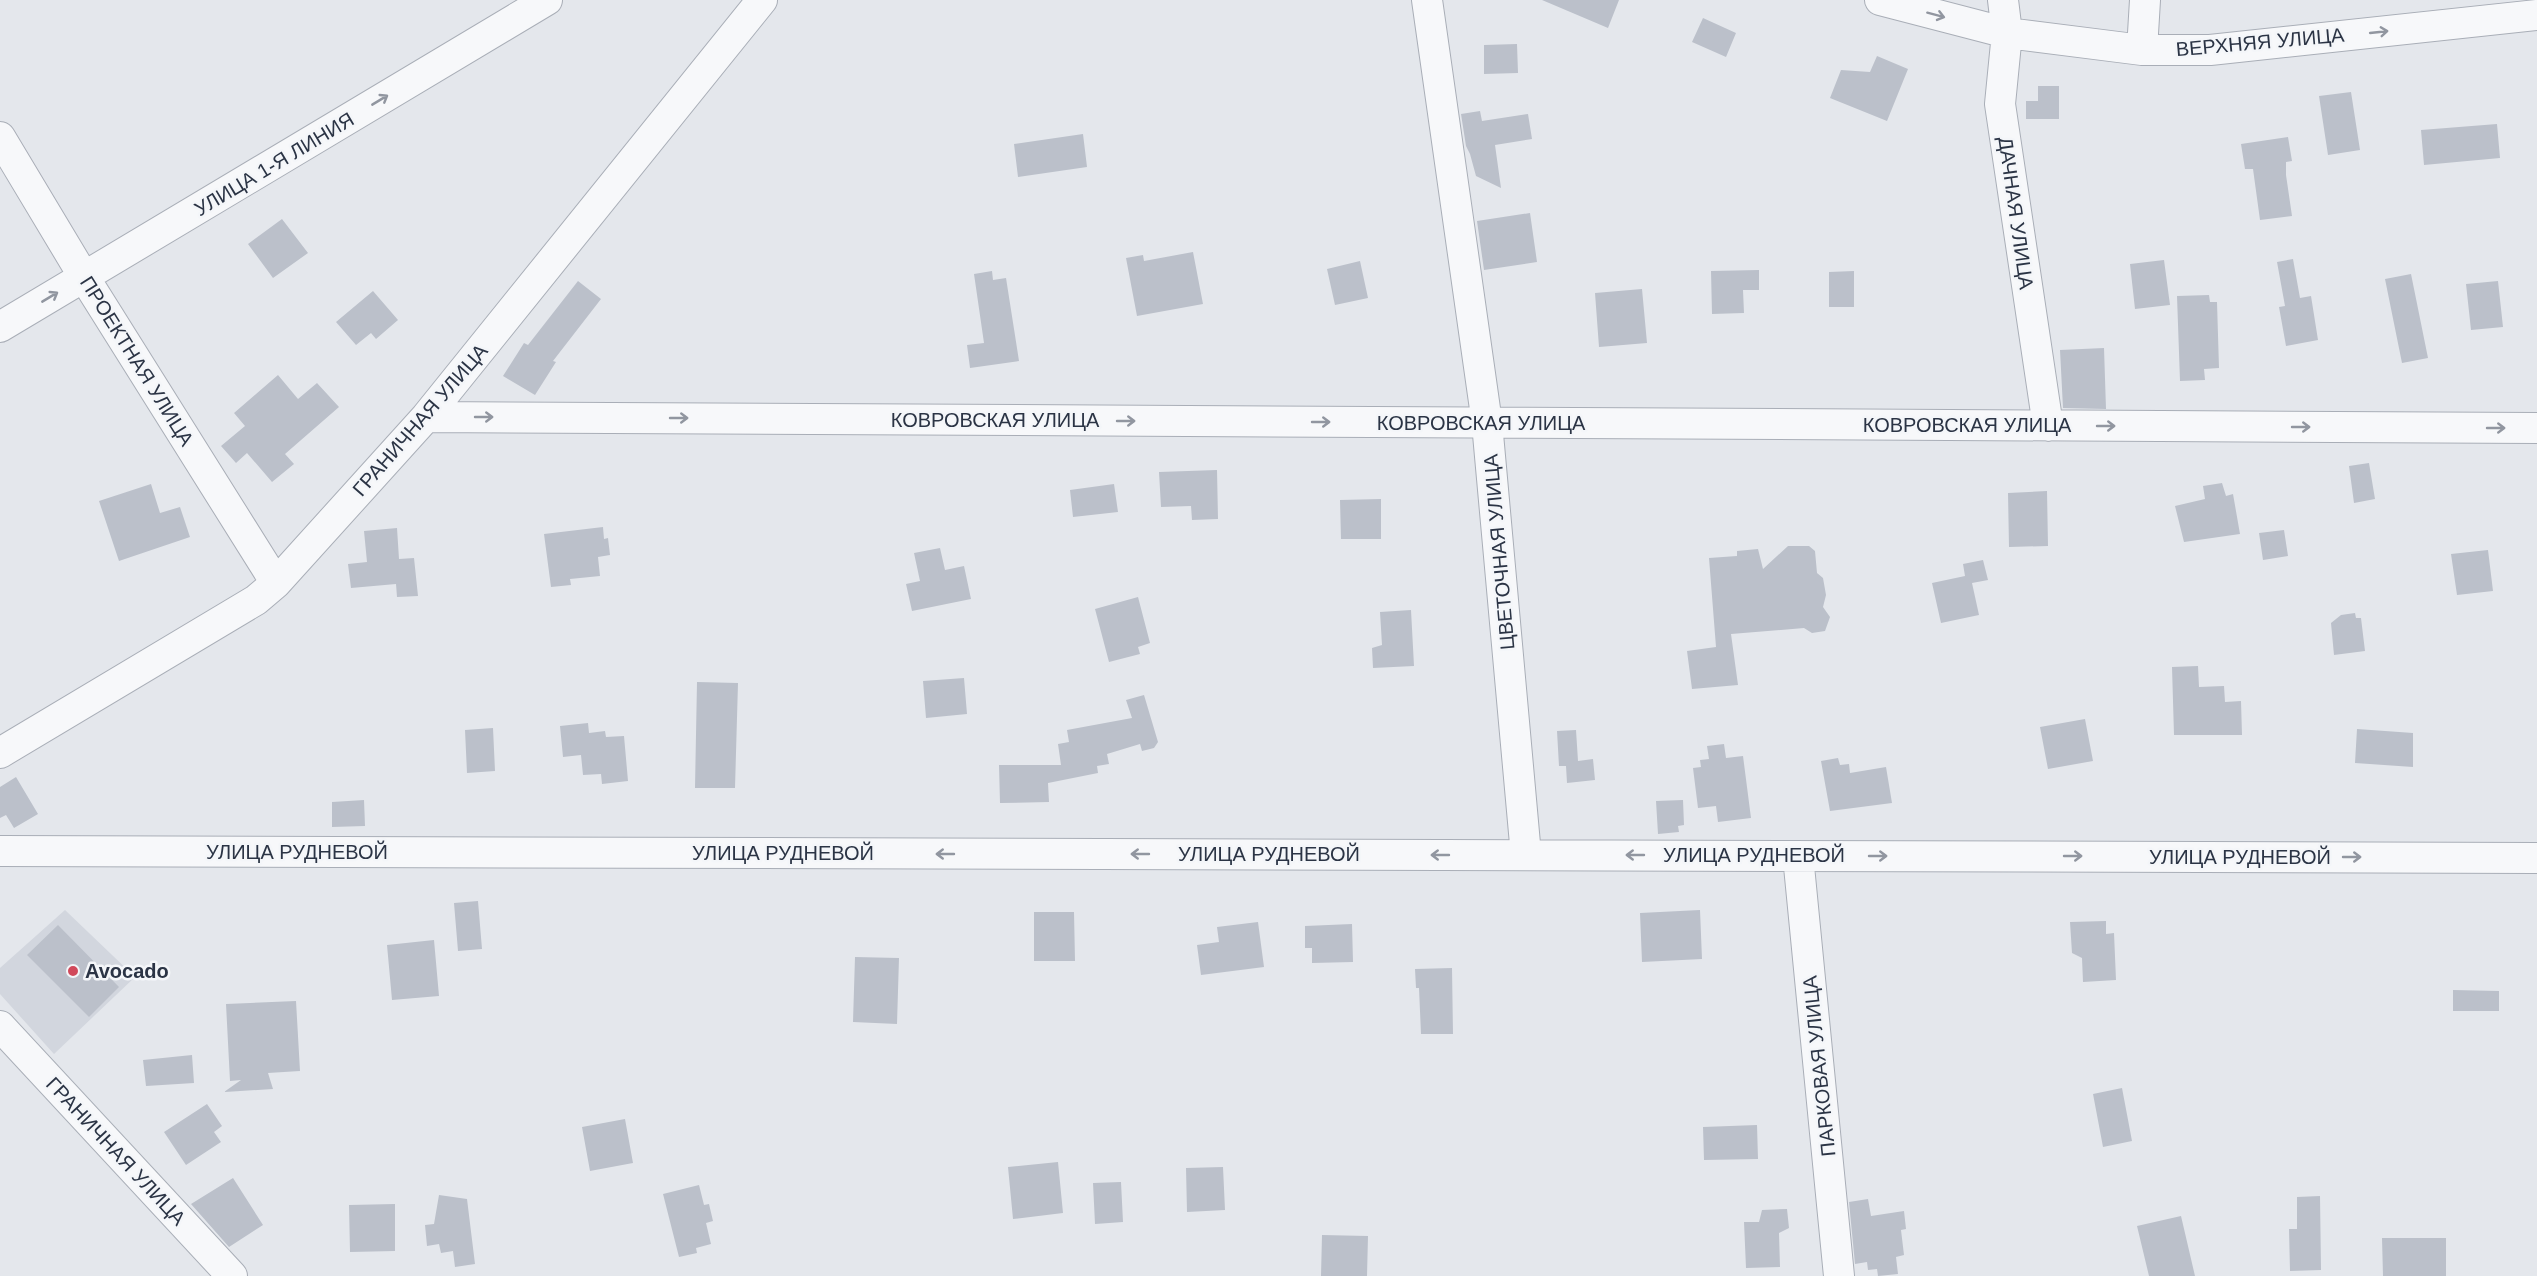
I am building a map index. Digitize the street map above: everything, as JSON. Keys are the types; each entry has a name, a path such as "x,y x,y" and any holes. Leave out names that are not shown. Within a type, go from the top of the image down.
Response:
{"street":[{"name":"УЛИЦА 1-Я ЛИНИЯ","path":"0,327 547,0"},
{"name":"ГРАНИЧНАЯ УЛИЦА","path":"0,753 256,600 276,583 426,417 762,0"},
{"name":"ЦВЕТОЧНАЯ УЛИЦА","path":"1427,0 1487,423 1526,855"},
{"name":"ВЕРХНЯЯ УЛИЦА","path":"1880,0 2007,33 2142,50 2210,50 2537,15"},
{"name":"ДАЧНАЯ УЛИЦА","path":"2003,0 2007,33 2000,104 2048,426"},
{"path":"2142,50 2145,0"},
{"name":"ПРОЕКТНАЯ УЛИЦА","path":"0,137 84,277 276,583"},
{"name":"КОВРОВСКАЯ УЛИЦА","path":"426,417 2537,428"},
{"name":"УЛИЦА РУДНЕВОЙ","path":"0,851 2537,858"},
{"name":"ПАРКОВАЯ УЛИЦА","path":"1798,856 1839,1276"},
{"name":"ГРАНИЧНАЯ УЛИЦА","path":"0,1026 232,1276"}],"shaded area":[{"path":"65,910 135,977 54,1054 0,994 0,968"}],"building":[{"path":"1542,0 1619,0 1608,28"},
{"path":"1703,18 1736,33 1726,57 1692,42"},
{"path":"1517,44 1518,73 1484,74 1484,45"},
{"path":"1877,56 1908,69 1887,121 1830,98 1841,70 1870,72"},
{"path":"2038,86 2059,86 2059,119 2026,119 2026,101 2038,101"},
{"path":"2351,92 2360,150 2328,155 2319,96"},
{"path":"1480,111 1482,121 1528,114 1532,139 1495,145 1501,188 1476,176 1466,146 1461,114"},
{"path":"2497,124 2500,158 2424,165 2421,130"},
{"path":"1083,134 1087,167 1018,177 1014,144"},
{"path":"2288,137 2292,161 2286,162 2286,175 2292,216 2260,220 2253,169 2245,169 2241,144"},
{"path":"1530,213 1537,262 1484,270 1477,221"},
{"path":"282,219 308,253 273,278 248,244"},
{"path":"1193,252 1203,304 1137,316 1126,258 1143,255 1144,261"},
{"path":"2293,259 2300,298 2311,296 2318,340 2286,346 2279,307 2285,306 2277,262"},
{"path":"2164,260 2170,305 2135,309 2130,264"},
{"path":"1360,261 1368,298 1335,305 1327,269"},
{"path":"1759,270 1759,290 1743,290 1744,313 1712,314 1711,271"},
{"path":"992,271 993,280 1006,278 1019,361 970,368 967,345 984,343 974,274"},
{"path":"1854,271 1854,307 1829,307 1829,272"},
{"path":"2411,274 2428,358 2402,363 2385,279"},
{"path":"578,281 601,299 553,361 556,362 535,395 503,376 524,343 528,345"},
{"path":"2498,281 2503,327 2471,330 2466,284"},
{"path":"1642,289 1647,343 1599,347 1595,293"},
{"path":"373,291 398,320 376,339 371,333 356,345 336,322"},
{"path":"2209,295 2210,302 2217,302 2219,368 2204,369 2205,380 2180,381 2177,296"},
{"path":"2104,348 2106,409 2063,408 2060,350"},
{"path":"278,375 298,399 317,383 339,407 285,454 294,464 272,482 247,453 236,463 221,446 245,426 234,413"},
{"path":"2369,463 2375,499 2354,503 2349,466"},
{"path":"1217,470 1218,519 1192,520 1191,506 1161,507 1159,472"},
{"path":"2222,483 2226,496 2233,494 2240,534 2184,542 2175,506 2205,499 2203,486"},
{"path":"151,484 160,513 180,507 190,537 119,561 99,501"},
{"path":"1114,484 1118,512 1073,517 1070,490"},
{"path":"2047,491 2048,546 2009,547 2008,493"},
{"path":"1381,499 1381,539 1341,539 1340,500"},
{"path":"603,527 604,539 608,538 610,555 598,557 600,576 570,579 571,585 551,587 544,534"},
{"path":"397,528 399,559 414,558 418,596 397,597 396,584 351,588 348,564 367,562 364,531"},
{"path":"2284,530 2288,556 2263,560 2259,533"},
{"path":"1788,546 1809,546 1815,551 1817,573 1823,578 1826,595 1823,607 1830,617 1825,631 1812,633 1804,628 1731,634 1738,685 1692,689 1687,651 1716,647 1709,558 1737,556 1737,551 1758,549 1763,569"},
{"path":"940,548 945,570 964,566 971,599 912,611 906,584 920,581 914,553"},
{"path":"2488,550 2493,591 2457,595 2451,554"},
{"path":"1983,560 1988,580 1972,583 1979,615 1941,623 1932,583 1965,576 1963,564"},
{"path":"1138,597 1150,643 1138,647 1140,654 1109,662 1095,609"},
{"path":"1411,610 1414,666 1373,668 1372,648 1382,645 1380,612"},
{"path":"2355,613 2356,618 2361,618 2365,651 2334,655 2331,623 2341,615"},
{"path":"2198,666 2199,687 2224,686 2225,702 2241,701 2242,735 2174,735 2172,667"},
{"path":"964,678 967,714 926,718 923,681"},
{"path":"697,682 738,683 735,788 695,788"},
{"path":"1144,695 1158,742 1154,748 1142,751 1140,744 1107,754 1109,764 1097,766 1098,773 1048,783 1049,802 1000,803 999,765 1061,765 1058,744 1069,742 1067,730 1132,718 1126,700"},
{"path":"2085,719 2093,761 2048,769 2040,727"},
{"path":"588,723 589,733 605,731 606,737 624,736 628,781 602,784 601,774 583,775 581,755 563,757 560,726"},
{"path":"493,728 495,771 467,773 465,730"},
{"path":"2357,729 2413,733 2413,767 2355,763"},
{"path":"1576,730 1578,761 1593,759 1595,780 1567,783 1566,766 1559,766 1557,731"},
{"path":"1724,744 1726,758 1743,756 1751,818 1718,822 1716,806 1698,808 1693,768 1701,767 1700,760 1709,759 1707,746"},
{"path":"1838,758 1840,765 1849,764 1850,773 1886,767 1892,803 1830,811 1821,761"},
{"path":"16,777 38,814 14,828 6,815 0,818 0,787"},
{"path":"364,800 365,826 332,827 332,802"},
{"path":"1683,800 1684,825 1678,826 1679,832 1658,834 1656,801"},
{"path":"478,901 482,949 458,951 454,903"},
{"path":"1700,910 1702,959 1642,962 1640,913"},
{"path":"1034,912 1074,912 1075,961 1034,961"},
{"path":"2106,921 2106,934 2114,933 2116,980 2083,982 2082,958 2072,953 2070,922"},
{"path":"1258,922 1264,967 1201,975 1197,945 1219,942 1217,927"},
{"path":"1352,924 1353,962 1312,963 1312,948 1305,948 1305,926"},
{"name":"Avocado","path":"58,925 119,987 89,1017 27,955"},
{"path":"434,940 439,996 392,1000 387,945"},
{"path":"855,957 899,958 897,1024 853,1022"},
{"path":"1452,968 1453,1034 1421,1034 1419,988 1416,988 1415,969"},
{"path":"2453,990 2499,991 2499,1011 2453,1011"},
{"path":"296,1001 300,1071 268,1073 273,1089 224,1092 241,1080 230,1081 226,1004"},
{"path":"192,1055 194,1083 146,1086 143,1060"},
{"path":"2122,1088 2132,1141 2103,1147 2093,1094"},
{"path":"207,1104 222,1126 214,1132 221,1142 186,1165 164,1132"},
{"path":"625,1119 633,1163 590,1171 582,1127"},
{"path":"1757,1125 1758,1159 1704,1160 1703,1127"},
{"path":"1058,1162 1063,1213 1013,1219 1008,1167"},
{"path":"1223,1167 1225,1210 1187,1212 1186,1168"},
{"path":"233,1178 263,1225 229,1247 191,1204"},
{"path":"1121,1182 1123,1222 1095,1224 1093,1183"},
{"path":"699,1185 704,1205 709,1204 713,1221 706,1223 711,1244 696,1248 697,1253 679,1257 663,1194"},
{"path":"439,1195 467,1199 475,1264 455,1267 453,1251 441,1253 439,1244 427,1246 425,1225 434,1224"},
{"path":"2320,1196 2321,1270 2290,1271 2289,1229 2297,1229 2297,1197"},
{"path":"1868,1199 1871,1216 1904,1211 1906,1229 1901,1230 1904,1255 1896,1257 1898,1274 1878,1276 1877,1269 1868,1270 1867,1262 1855,1264 1849,1202"},
{"path":"395,1204 395,1251 350,1252 349,1205"},
{"path":"1787,1209 1789,1228 1779,1233 1780,1267 1746,1268 1744,1222 1759,1222 1762,1210"},
{"path":"2181,1216 2195,1276 2149,1276 2137,1226"},
{"path":"1322,1235 1368,1236 1367,1276 1321,1276"},
{"path":"2382,1238 2446,1238 2446,1276 2383,1276"}],"place":[{"name":"Avocado","path":"73,971"}]}
